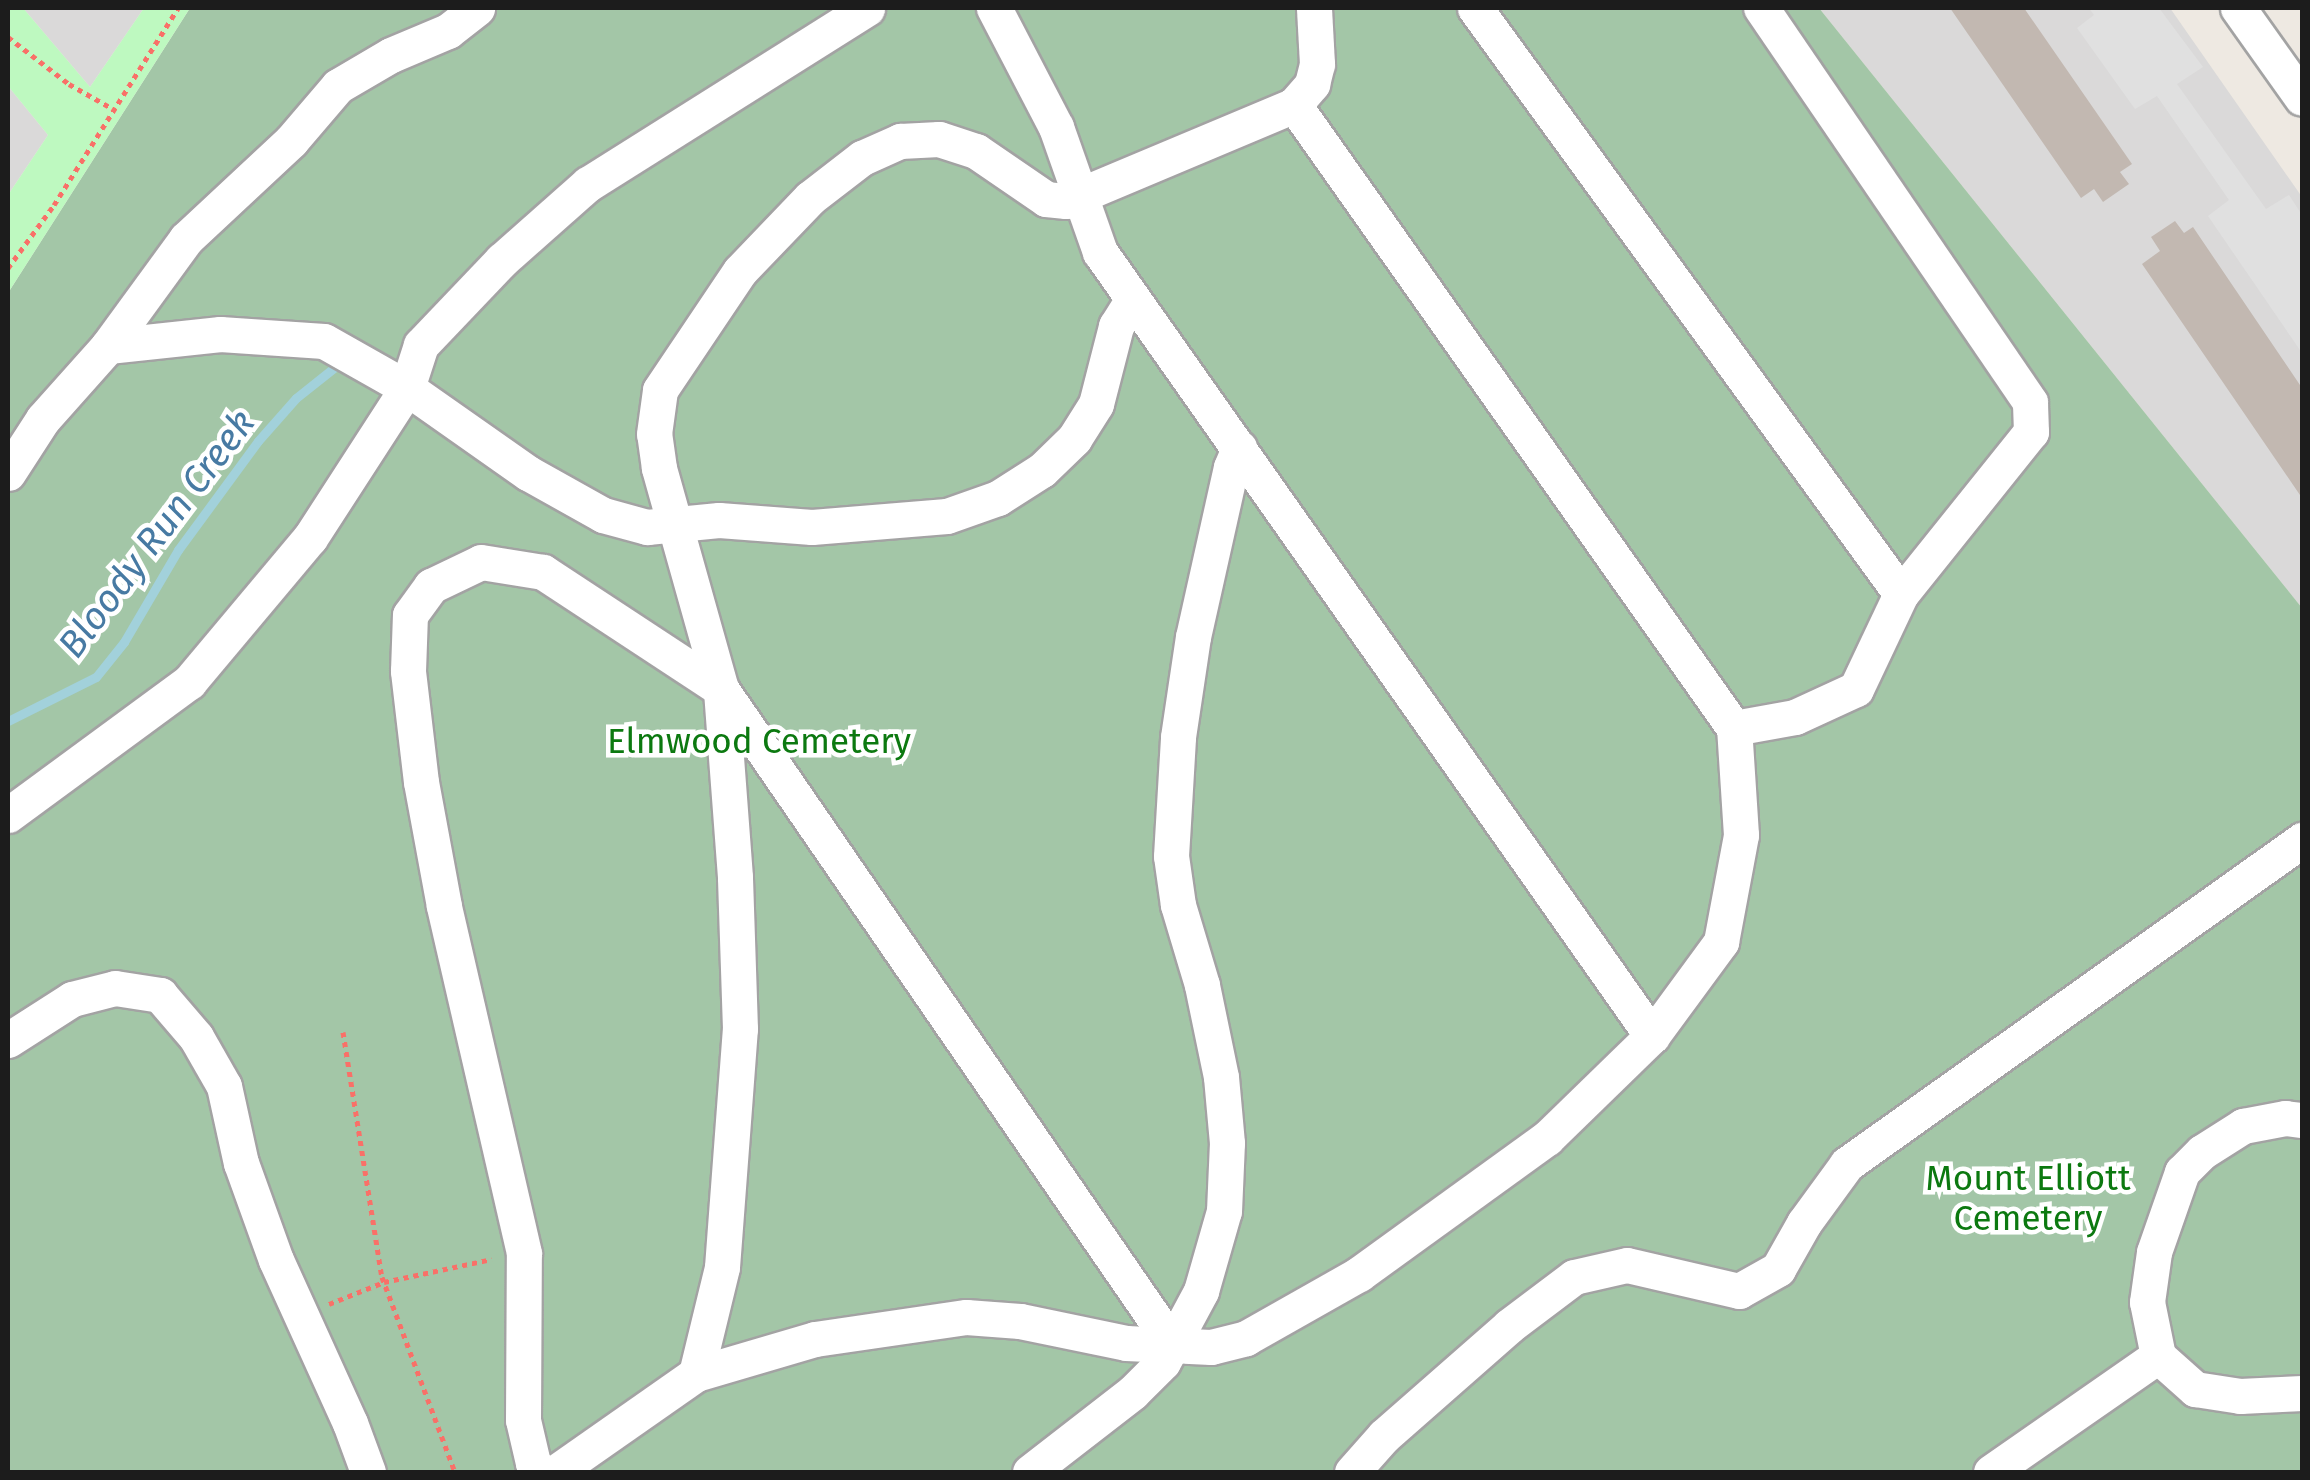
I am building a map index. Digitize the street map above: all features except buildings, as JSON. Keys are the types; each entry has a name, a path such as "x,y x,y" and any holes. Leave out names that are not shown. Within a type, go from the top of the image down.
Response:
{"street":[{"path":"8,473 43,419 108,346 186,239 290,140 338,86 391,55 448,31 478,8"},
{"path":"8,815 189,682 310,538 407,388 421,346 502,260 588,184 867,8"},
{"path":"994,8 1056,127 1100,252 1132,300 1188,370 1652,1036"},
{"path":"696,1374 722,1267 740,1029 721,688 674,527 654,434 660,390 740,271 837,175 882,147 921,138 939,139 976,151 1046,199 1066,201 1294,106 1312,84 1316,64 1314,8"},
{"path":"1475,8 1901,594"},
{"path":"1734,728 1796,716 1856,688 1901,594 2032,432 2030,402 1761,8"},
{"path":"2238,8 2302,98"},
{"path":"556,1472 696,1374 815,1339 966,1318 1020,1321 1126,1344 1211,1347 1246,1338 1359,1274 1548,1138 1652,1036 1722,942 1742,835 1734,728 1294,106"},
{"path":"108,346 220,334 324,340 407,388 564,496 618,521 674,527 720,520 812,527 922,520 998,498 1042,470 1086,421 1103,382 1120,316 1132,300"},
{"path":"1030,1472 1133,1392 1174,1347 1210,1267 1227,1178 1226,1114 1215,1035 1178,905 1171,842 1178,737 1193,637 1230,467 1240,448"},
{"path":"540,1472 533,1463 523,1420 524,1252 444,906 421,782 408,671 410,614 430,586 481,562 543,572 721,688 1174,1347"},
{"path":"1352,1472 1384,1436 1509,1326 1574,1278 1627,1265 1739,1290 1778,1269 1804,1223 1847,1164 2302,840"},
{"path":"8,1040 72,999 115,988 160,995 196,1037 224,1086 241,1163 368,1472"},
{"path":"2302,1120 2284,1118 2243,1126 2202,1152 2182,1172 2154,1252 2147,1302 2158,1356 2195,1388 2240,1396 2302,1393"},
{"path":"1991,1472 2158,1356"}],"path":[{"path":"8,268 115,110 178,8"},
{"path":"8,37 69,84 115,110"},
{"path":"343,1032 384,1282 456,1472"},
{"path":"301,1315 384,1282 524,1252"}],"shaded area":[{"path":"23,8 144,8 90,87"},
{"path":"1819,8 2170,8 2302,197 2302,608"},
{"path":"2089,8 2159,8 2203,67 2177,84 2266,209 2289,195 2302,215 2302,353 2208,216 2229,200 2157,96 2135,109 2077,28 2094,15"},
{"path":"8,86 48,135 8,195"}],"green space":[{"path":"8,8 23,8 90,87 144,8 190,8 8,293 8,195 48,135 8,86"},
{"name":"Elmwood Cemetery","path":"190,8 1819,8 2302,608 2302,1472 8,1472 8,293"}],"waterway":[{"name":"Bloody Run Creek","path":"8,721 96,677 124,642 178,550 258,441 296,398 340,363"}],"park label":[{"name":"Mount Elliott Cemetery","path":"2028,1198"}]}
